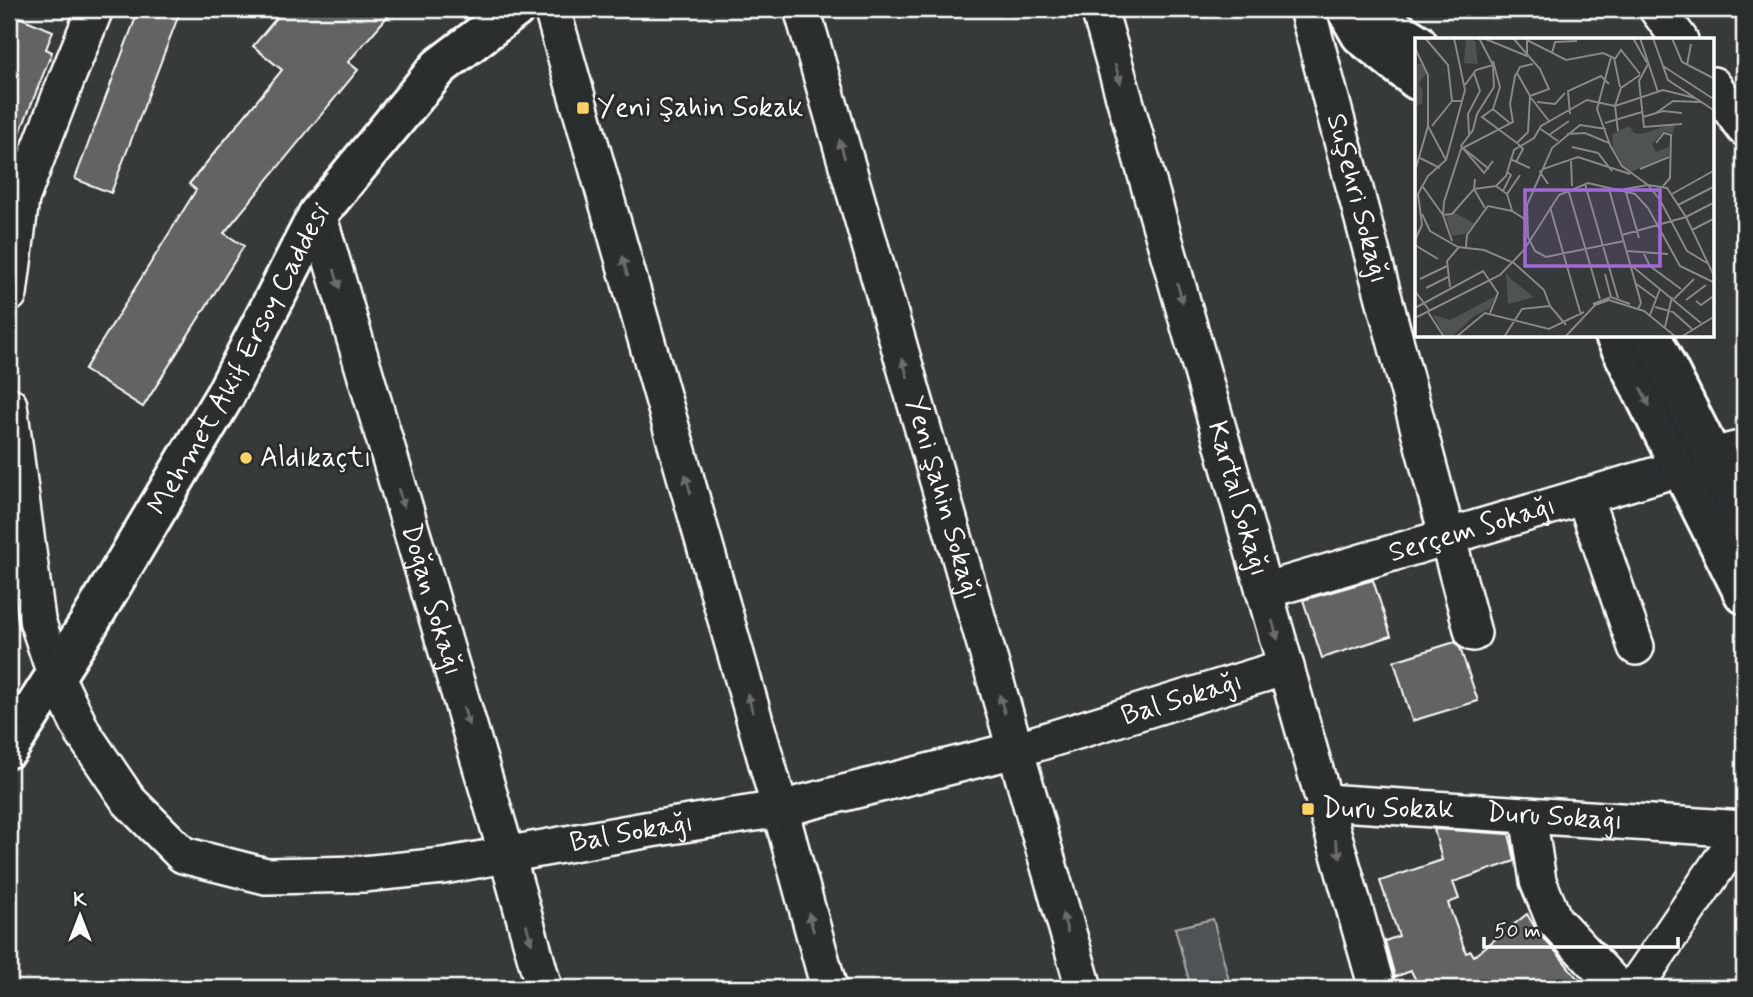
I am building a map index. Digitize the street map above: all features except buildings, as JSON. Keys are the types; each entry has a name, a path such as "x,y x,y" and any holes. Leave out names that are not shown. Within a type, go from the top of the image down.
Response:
{"main road":[{"name":"Mehmet Akif Ersoy Caddesi","path":"9,748 88,625 225,394 318,214 439,67 515,9"},
{"path":"1346,9 1361,35 1415,78"},
{"path":"1355,9 1376,18 1415,42"},
{"path":"1617,338 1712,457 1744,594"},
{"path":"1652,338 1744,520"}],"street":[{"path":"9,294 21,199 95,9"},
{"path":"552,9 829,988"},
{"name":"Yeni Şahin Sokağı","path":"802,9 1084,988"},
{"name":"Kartal Sokağı","path":"1099,9 1378,988"},
{"name":"Suşehri Sokağı","path":"1307,9 1474,633"},
{"path":"1657,9 1679,38"},
{"path":"1714,86 1744,128"},
{"name":"Doğan Sokağı","path":"318,214 544,988"},
{"name":"Bal Sokağı","path":"9,405 37,620 56,677 83,733 129,801 183,855 266,876 363,874 443,866 780,809 1015,750 1286,667"},
{"name":"Serçem Sokağı","path":"1264,591 1712,457"},
{"path":"1584,496 1636,648"},
{"name":"Duru Sokağı","path":"1324,802 1744,829"},
{"path":"1528,815 1538,881 1554,920 1618,988"},
{"path":"1634,988 1744,829"}],"shaded area":[{"path":"1213,919 1231,988 1191,988 1175,928"}],"place":[{"name":"Yeni Şahin Sokak","path":"583,108"},
{"name":"Aldıkaçtı","path":"246,458"},
{"name":"Duru Sokak","path":"1308,809"}]}
